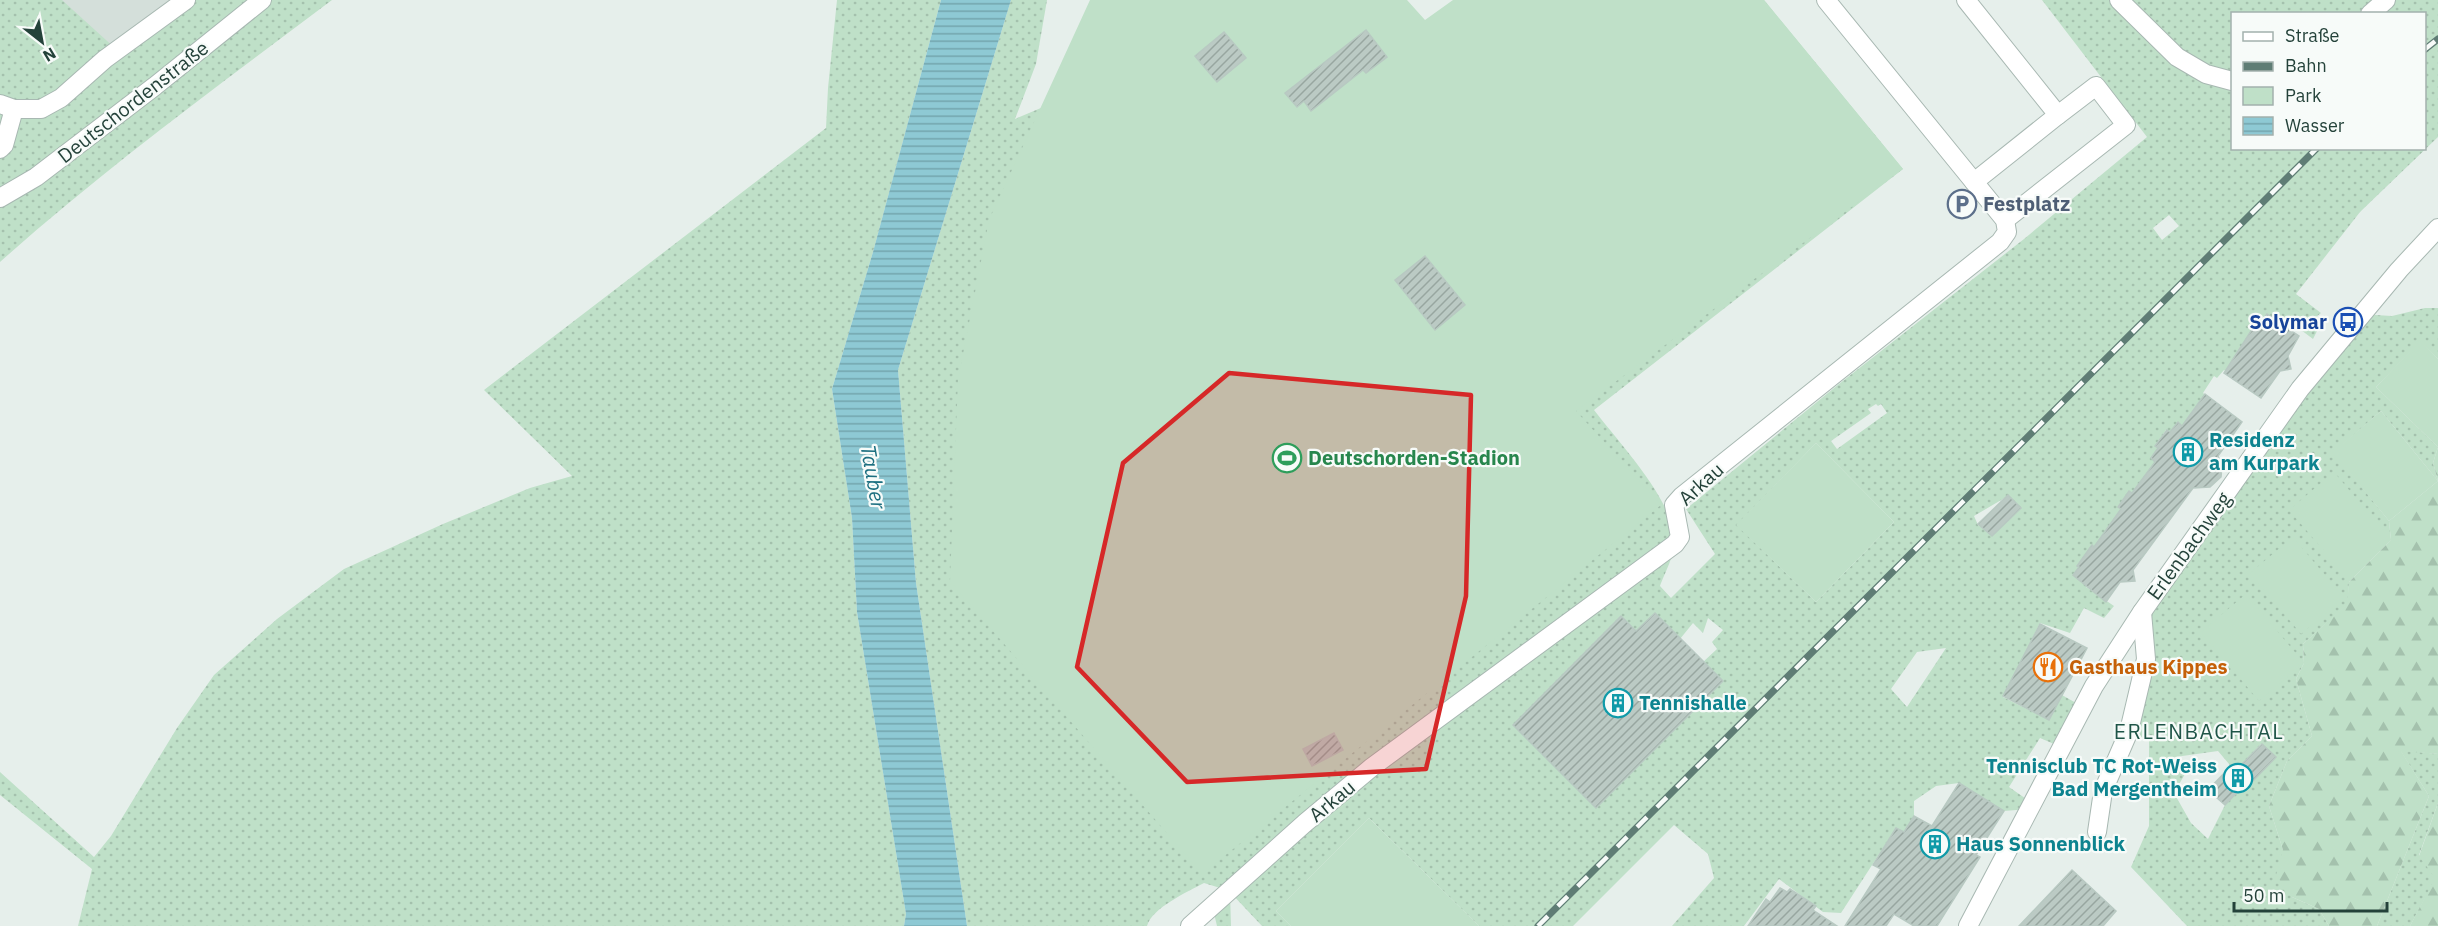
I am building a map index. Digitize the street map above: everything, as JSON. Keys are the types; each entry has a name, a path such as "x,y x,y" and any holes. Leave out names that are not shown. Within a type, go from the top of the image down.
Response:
{"street":[{"path":"0,149 4,145 7,107 41,109 61,98 105,59 186,0"},
{"name":"Deutschordenstraße","path":"0,198 36,177 262,0"},
{"path":"1826,0 1974,182 2005,220 2126,125 2096,86 1974,182"},
{"path":"1966,0 2058,115"},
{"path":"2119,0 2177,57 2206,74 2231,81"},
{"path":"2372,12 2386,0"},
{"name":"Arkau","path":"1190,926 1305,823 1372,767 1675,544 1680,537 1674,505 1682,496 2000,242 2007,232 2005,220"},
{"name":"Erlenbachweg","path":"1968,926 2094,686 2142,612 2300,389 2399,270 2438,228"},
{"name":"Erlenbachweg","path":"2097,832 2103,790 2129,731 2146,659 2142,612"}],"highlighted area":[{"path":"1229,373 1471,395 1466,596 1426,769 1187,782 1077,667 1123,463"}],"shaded area":[{"path":"56,0 174,0 107,50"}],"green space":[{"path":"0,0 62,0 117,50 186,0 332,0 121,160 0,262"},
{"path":"837,0 941,0 873,252 832,389 852,518 857,612 906,914 904,926 78,926 92,869 0,795 0,772 94,857 111,836 177,728 214,675 277,619 344,569 530,488 572,476 484,390 826,128"},
{"path":"1011,0 1047,0 1036,64 1015,119 1107,80 1764,0 1903,169 1594,410 1644,473 1666,509 1673,527 1675,547 1660,586 1671,598 1715,554 1686,509 1839,384 2024,239 2147,137 2042,0 2438,0 2438,137 2426,149 2426,12 2231,12 2231,150 2424,150 2360,212 2296,294 2321,313 2312,320 2318,329 2313,339 2285,318 2279,323 2267,314 2261,322 2238,379 2224,370 2217,378 2214,376 2203,393 2205,395 2196,436 2178,423 2170,432 2166,430 2155,446 2158,448 2151,458 2169,471 2132,493 2129,491 2118,507 2121,509 2094,547 2092,546 2077,566 2087,584 2086,587 2114,606 2104,618 2084,608 2070,633 2040,623 2003,697 2049,720 2062,695 2083,707 2061,747 2040,738 2009,787 2032,803 2029,809 2004,811 1959,783 1936,786 1914,801 1914,816 1904,832 1896,828 1841,913 1823,912 1779,879 1744,926 1672,926 1714,878 1708,854 1674,825 1573,926 1479,926 1369,818 1276,911 1291,926 1262,926 1230,892 1231,926 1217,926 1212,905 1230,891 1204,883 1163,907 1150,919 1147,926 967,926 916,583 898,370","holes":["2169,215 2179,226 2162,240 2153,228","1881,404 1887,413 1837,449 1831,441 1871,413 1868,409","1816,443 1894,522 1816,602 1737,525","2008,496 2020,509 1992,535 1978,525 1974,516","1621,616 1636,631 1680,639 1693,623 1703,633 1708,618 1723,630 1712,642 1717,649 1703,662 1723,681 1596,807 1514,724","1946,648 1907,707 1891,689 1917,652"]},
{"name":"Deutschorden-Stadion","path":"1090,0 1407,0 1425,20 1453,0 1764,0 1903,169 1576,411 1661,505 1202,874 950,581 958,380 989,220"},
{"path":"2425,308 2438,308 2438,359 2420,342 2376,387 2438,447 2433,463 2438,481 2381,411 2334,452 2389,521 2391,540 2349,582 2348,604 2303,644 2304,663 2296,679 2312,736 2287,761 2269,806 2283,850 2292,897 2319,909 2329,926 2187,926 2131,867 2149,826 2149,741 2129,731 2136,696 2142,612 2357,320 2375,315 2392,316","holes":["2261,744 2276,757 2250,784 2247,782 2225,805 2208,839 2191,823 2174,793 2185,774 2168,758 2218,751 2235,771"]},
{"path":"2420,341 2438,359 2438,447 2376,387"},
{"path":"2381,411 2438,481 2389,521 2333,452"},
{"path":"1816,443 1894,522 1816,602 1736,525"},
{"path":"2438,447 2438,481 2433,463"},
{"path":"2334,472 2391,540 2347,578 2289,510"},
{"path":"2438,481 2438,754 2401,751 2429,796 2377,926 2329,926 2319,909 2292,897 2276,875 2283,850 2269,806 2287,761 2312,736 2296,679 2304,663 2303,644 2347,604 2349,582 2391,540 2389,521"},
{"path":"2293,537 2344,598 2301,634 2250,573"},
{"path":"2246,594 2304,663 2259,701 2201,632"},
{"path":"2400,750 2438,754 2438,803 2419,855 2436,878 2410,926 2377,926 2429,796"},
{"path":"2438,803 2438,926 2410,926 2435,878 2419,856"},
{"path":"1369,818 1479,926 1291,926 1276,911"}],"water":[{"name":"Tauber","path":"941,0 1011,0 898,370 916,583 967,926 904,926 906,914 857,612 852,518 832,389 873,252"}],"building":[{"path":"1366,30 1387,57 1366,73 1363,70 1311,111 1304,101 1297,107 1285,93"},
{"path":"1224,32 1246,58 1217,82 1195,56"},
{"path":"1425,256 1465,305 1435,330 1395,280"},
{"path":"2267,314 2299,336 2288,356 2291,369 2280,371 2261,398 2224,373 2258,320 2261,322"},
{"name":"Residenz am Kurpark","path":"2205,394 2242,422 2218,456 2222,466 2221,477 2210,487 2193,488 2133,570 2135,581 2120,582 2106,602 2073,575 2079,567 2077,566 2092,545 2094,547 2121,509 2118,507 2129,491 2132,493 2155,462 2151,458 2158,448 2155,446 2167,430 2170,432 2178,422 2182,426"},
{"path":"2008,495 2021,508 1992,536 1978,524"},
{"name":"Tennishalle","path":"1655,613 1723,681 1596,808 1513,725 1621,616 1636,631"},
{"name":"Gasthaus Kippes","path":"2040,624 2087,648 2049,720 2003,696"},
{"path":"1334,733 1343,750 1312,766 1303,749"},
{"name":"Tennisclub TC Rot-Weiss Bad Mergentheim","path":"2262,744 2276,757 2249,785 2247,782 2225,805 2208,790 2230,767 2235,771"},
{"name":"Haus Sonnenblick","path":"1959,783 2004,811 1976,855 1980,857 1937,926 1914,926 1894,914 1886,926 1845,926 1881,869 1873,865 1896,828 1904,832 1914,816 1932,826"},
{"path":"2072,870 2116,911 2103,926 2019,926"},
{"path":"1780,888 1787,892 1790,889 1816,906 1813,910 1837,926 1748,926 1766,899 1770,902"}],"railway":[{"path":"2426,48 2438,39"},
{"path":"1538,926 2315,150"}],"place":[{"name":"Festplatz","path":"1962,204"},
{"name":"Solymar","path":"2348,322"},
{"name":"Residenz am Kurpark","path":"2188,452"},
{"name":"Deutschorden-Stadion","path":"1287,458"},
{"name":"Gasthaus Kippes","path":"2048,667"},
{"name":"Tennishalle","path":"1618,703"},
{"name":"Tennisclub TC Rot-Weiss Bad Mergentheim","path":"2238,778"},
{"name":"Haus Sonnenblick","path":"1935,844"}],"district":[{"name":"ERLENBACHTAL","path":"2199,732"}]}
